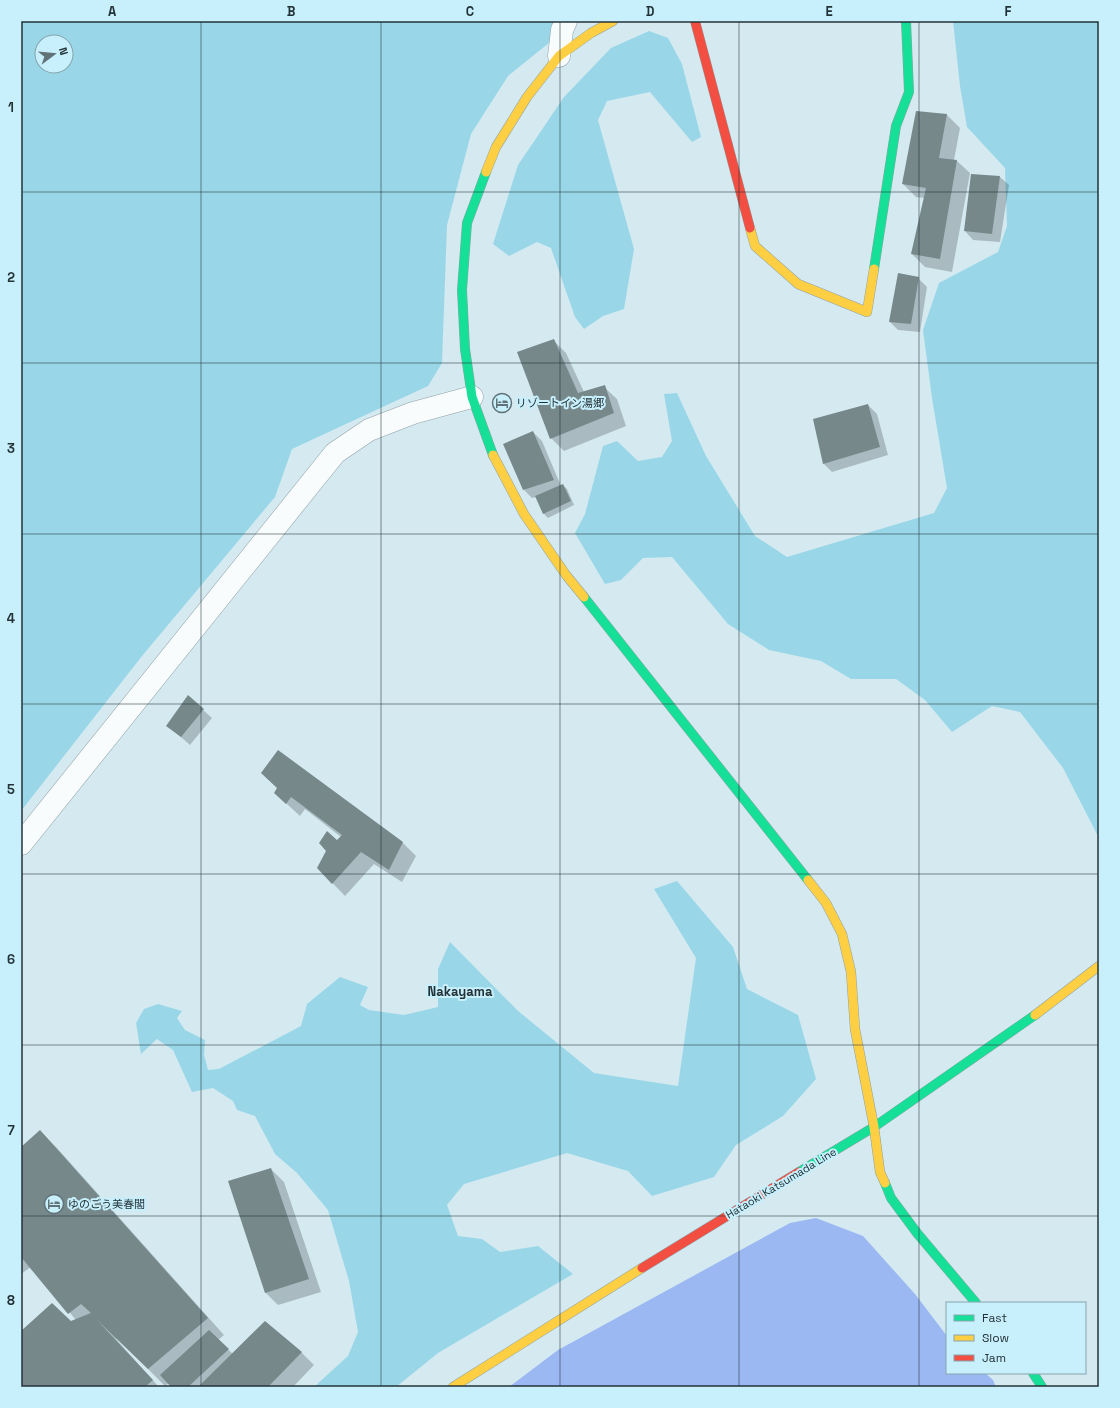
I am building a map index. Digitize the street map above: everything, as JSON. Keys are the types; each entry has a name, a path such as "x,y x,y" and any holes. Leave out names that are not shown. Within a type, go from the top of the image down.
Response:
{"street":[{"path":"559,56 562,30 566,21"},
{"path":"613,21 592,32 559,56 527,97 496,147 467,223 462,290 466,349 472,397 496,461 524,514 553,557 826,903 842,934 851,972 855,1030 874,1126 880,1172 891,1198 917,1233 975,1302"},
{"path":"695,21 755,246 798,284 867,312 896,126 909,92 906,21"},
{"path":"21,844 335,453 369,430 413,413 472,397"},
{"name":"Hataoki Katsumada Line","path":"453,1387 624,1279 874,1126 1019,1027 1099,966"},
{"path":"1034,1374 1042,1387"}],"shaded area":[{"path":"21,21 576,21 508,76 471,134 447,225 442,363 428,386 292,449 275,497 142,656 21,811"},
{"path":"953,21 1099,21 1099,838 1063,768 1020,712 992,706 952,732 925,700 896,679 851,679 821,661 769,650 728,624 672,557 643,558 621,580 605,584 575,533 585,514 603,446 617,441 638,461 662,457 672,441 664,394 677,393 706,456 755,536 787,557 934,513 947,488 932,398 923,330 939,283 998,252 1007,226 1005,168 967,127 960,86"},
{"path":"649,31 668,38 682,64 701,137 692,142 650,92 607,101 598,120 634,249 624,309 603,316 584,329 575,317 551,248 537,242 509,256 493,244 518,165 564,97 611,48"},
{"path":"677,881 733,947 747,989 798,1015 816,1079 783,1116 736,1145 714,1177 652,1196 628,1171 567,1153 464,1184 447,1205 458,1236 482,1239 500,1252 538,1246 573,1274 438,1353 396,1387 314,1387 348,1356 358,1332 349,1281 328,1210 297,1173 275,1154 255,1116 237,1110 233,1101 213,1088 192,1092 173,1050 157,1039 141,1054 136,1023 144,1009 158,1004 182,1011 177,1018 185,1030 205,1040 204,1055 208,1070 219,1069 301,1026 307,1004 340,977 368,987 360,1005 369,1010 404,1015 438,1007 438,969 450,942 518,1011 594,1073 678,1086 696,958 654,889"},
{"path":"816,1218 863,1236 915,1294 946,1335 946,1374 986,1374 993,1380 996,1387 509,1387 558,1350 790,1223"}],"building":[{"path":"916,111 947,114 939,158 957,160 940,259 911,254 926,188 902,184"},
{"path":"971,174 1000,176 992,234 964,231"},
{"path":"898,273 919,277 911,324 889,322"},
{"name":"リゾートイン湯郷","path":"554,339 578,393 605,385 614,413 550,439 517,352"},
{"path":"868,404 880,447 823,464 813,419"},
{"path":"533,431 554,480 523,490 503,444"},
{"path":"563,484 571,501 543,514 535,496"},
{"path":"188,695 204,709 181,737 166,726"},
{"path":"278,750 403,842 389,870 361,852 332,884 317,868 326,851 319,843 327,831 337,840 342,835 291,797 286,804 274,793 277,788 261,773"},
{"path":"40,1130 208,1318 148,1369 97,1320 153,1380 145,1387 21,1387 21,1331 52,1303 71,1321 91,1313 81,1304 68,1314 21,1257 21,1147"},
{"path":"271,1168 309,1279 265,1293 228,1181"},
{"path":"265,1321 302,1352 268,1387 198,1387"},
{"path":"209,1330 229,1349 188,1387 171,1387 160,1375"}],"traffic: fast":[{"path":"874,269 896,126 909,92 906,21"},
{"path":"486,172 467,223 462,290 465,349 472,397 493,455"},
{"path":"584,597 808,880"},
{"path":"799,1172 874,1127 1035,1015"},
{"path":"885,1183 891,1198 917,1233 975,1302"},
{"path":"1034,1374 1042,1387"}],"traffic: slow":[{"path":"486,172 496,147 527,97 559,56 591,33 613,21"},
{"path":"750,228 755,246 798,284 867,312 874,269"},
{"path":"493,455 524,514 566,575 584,597"},
{"path":"808,880 826,903 842,934 851,972 855,1029 874,1127 880,1172 885,1183"},
{"path":"1035,1015 1099,966"},
{"path":"453,1387 642,1268"}],"traffic: jam":[{"path":"695,21 750,228"},
{"path":"642,1268 799,1172"}],"place":[{"name":"リゾートイン湯郷","path":"502,403"},
{"name":"ゆのごう美春閣","path":"54,1204"}],"district":[{"name":"Nakayama","path":"460,991"}]}
